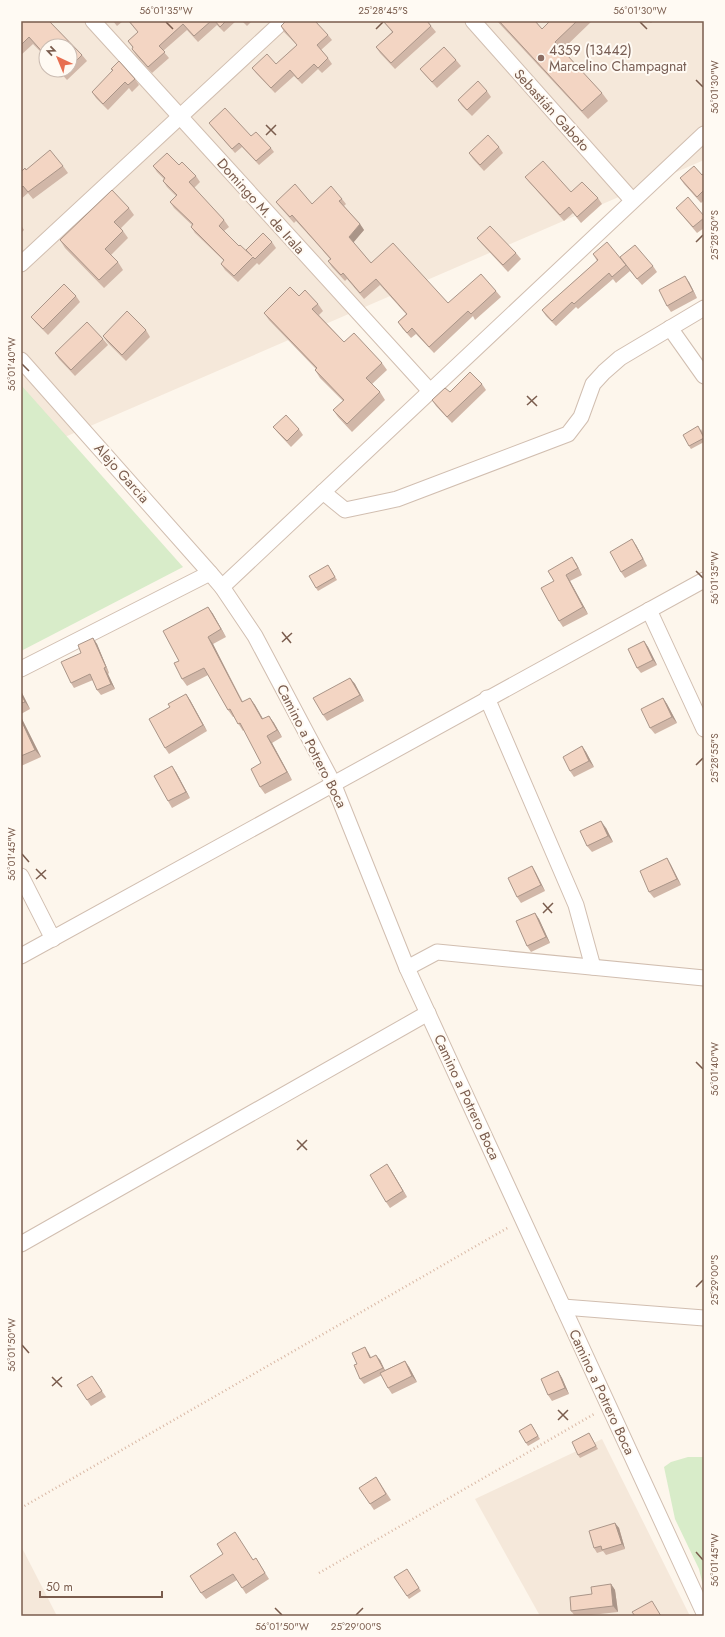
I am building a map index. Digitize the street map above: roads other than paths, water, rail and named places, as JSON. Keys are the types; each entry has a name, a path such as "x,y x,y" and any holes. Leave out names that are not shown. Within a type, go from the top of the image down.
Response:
{"street":[{"name":"Domingo M. de Irala","path":"93,21 430,390"},
{"path":"21,264 283,21"},
{"name":"Sebastián Gaboto","path":"473,21 632,200"},
{"path":"222,587 632,200 704,134"},
{"path":"323,492 345,510 397,499 568,434 581,416 594,384 604,372 620,358 704,308"},
{"path":"670,328 704,376"},
{"name":"Alejo Garcia","path":"21,360 222,587"},
{"path":"21,669 210,573"},
{"path":"21,956 487,698 704,580"},
{"name":"Camino a Potrero Boca","path":"222,587 254,636 333,783 407,968 704,1613"},
{"path":"649,610 704,729"},
{"path":"487,698 576,905 593,967"},
{"path":"21,876 53,939"},
{"path":"407,968 437,952 704,978"},
{"path":"21,1244 428,1013"},
{"path":"563,1307 704,1318"}],"place":[{"name":"4359 (13442) Marcelino Champagnat","path":"541,58"}]}
